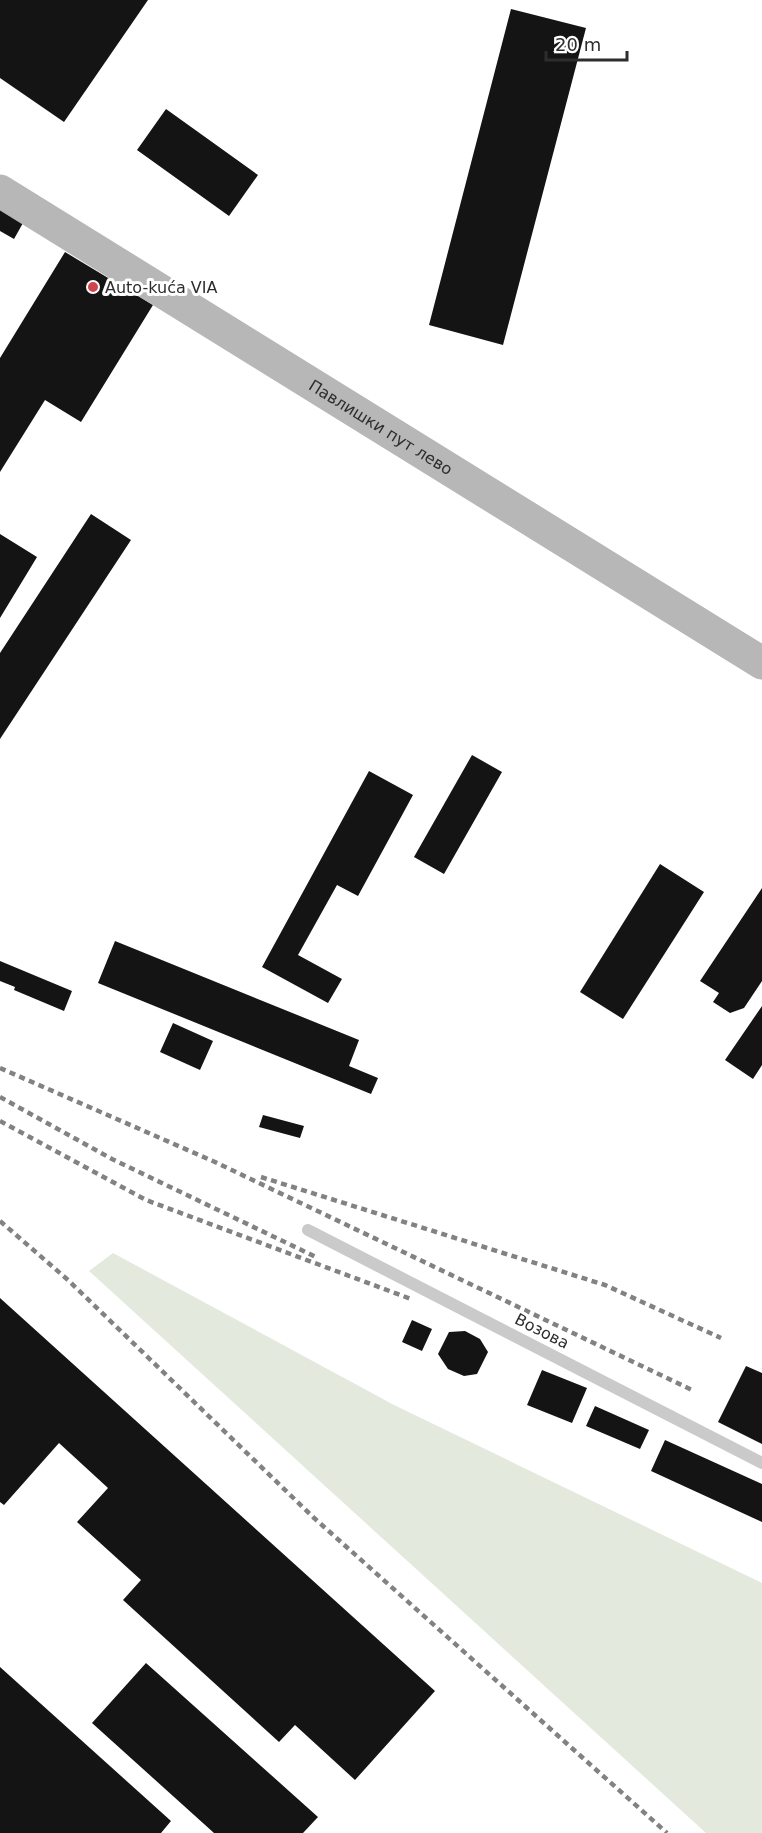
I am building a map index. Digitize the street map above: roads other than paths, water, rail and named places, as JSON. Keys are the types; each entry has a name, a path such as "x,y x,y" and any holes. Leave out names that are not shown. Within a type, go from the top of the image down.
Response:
{"street":[{"name":"Павлишки пут лево","path":"0,191 762,663"}],"lane":[{"name":"Возова","path":"308,1230 762,1463"}],"railway":[{"path":"0,1068 215,1162 692,1390"},
{"path":"0,1097 112,1159 318,1258"},
{"path":"0,1121 146,1200 411,1299"},
{"path":"261,1177 605,1285 721,1338"},
{"path":"0,1221 68,1280 313,1517 667,1833"}],"place":[{"name":"Auto-kuća VIA","path":"93,287"}]}
